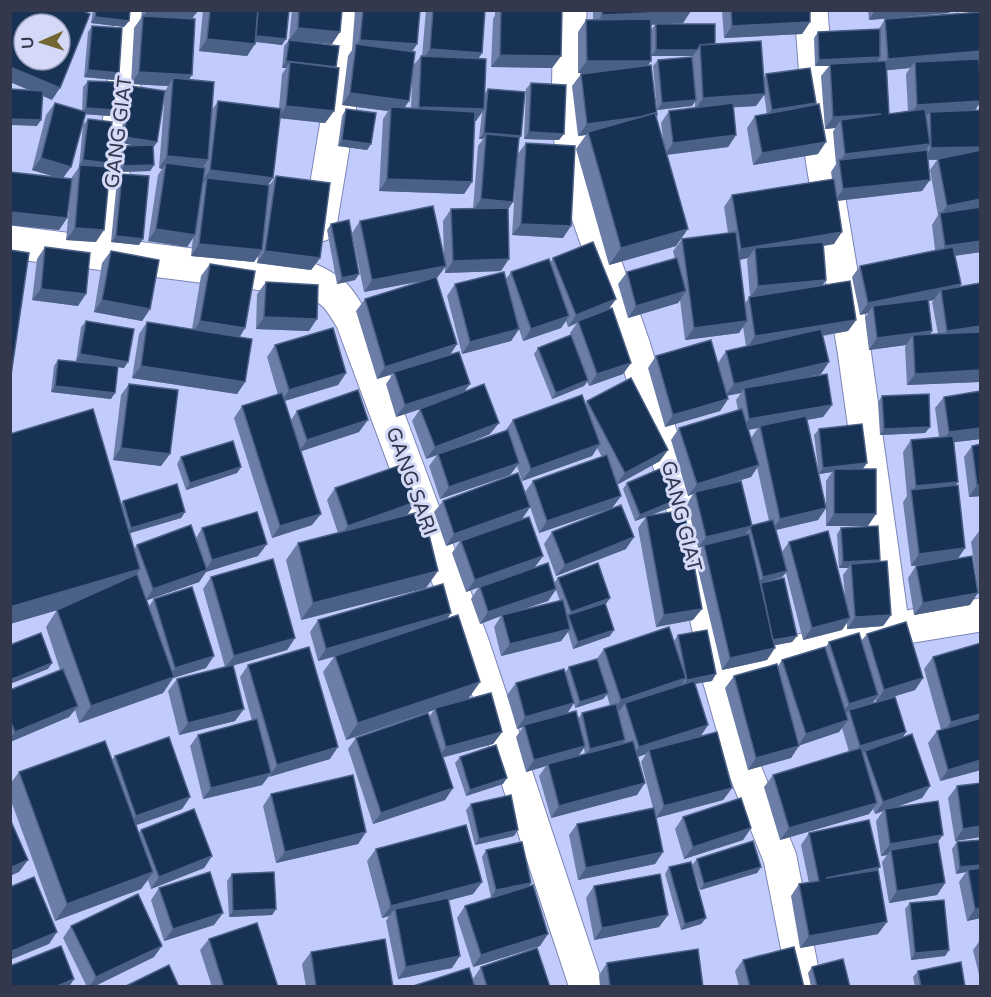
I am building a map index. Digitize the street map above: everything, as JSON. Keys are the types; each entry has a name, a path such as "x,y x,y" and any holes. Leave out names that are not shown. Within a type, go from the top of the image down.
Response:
{"street":[{"name":"GANG GIAT","path":"103,254 133,10"},
{"path":"311,280 340,104 345,10"},
{"name":"GANG GIAT","path":"570,10 568,110 573,164 582,198 634,347 685,515 719,678 746,773 780,858 805,987"},
{"path":"811,10 822,158 854,350 893,628"},
{"path":"975,10 981,78"},
{"name":"GANG SARI","path":"10,242 311,280 331,289 352,320 473,645 586,987"},
{"path":"719,678 840,638 981,615"}],"building":[{"path":"12,10 81,10 90,14 72,58 72,12 12,12 12,68 10,67 10,14"},
{"path":"96,10 130,10 129,21 95,17"},
{"path":"171,10 196,10 196,13"},
{"path":"210,10 258,10 255,44 207,39"},
{"path":"258,10 289,10 286,39 256,36"},
{"path":"299,10 342,10 340,32 298,28"},
{"path":"363,10 420,10 417,44 360,40"},
{"path":"433,10 485,10 482,53 430,49"},
{"path":"501,10 562,10 561,56 500,55"},
{"path":"602,10 691,10 691,11 602,15"},
{"path":"731,10 810,10 810,22 732,26"},
{"path":"981,12 981,51 888,59 885,19"},
{"path":"143,16 195,19 192,75 139,72"},
{"path":"651,19 651,61 587,61 586,20"},
{"path":"656,24 715,24 715,44 700,45 697,50 656,50"},
{"path":"92,26 122,28 119,73 88,70"},
{"path":"880,29 880,57 819,60 818,32"},
{"path":"289,40 339,46 336,67 286,61"},
{"path":"761,41 765,94 703,98 700,45"},
{"path":"356,44 415,52 409,101 350,93"},
{"path":"421,56 486,59 484,109 419,107"},
{"path":"692,57 696,100 662,103 658,60"},
{"path":"979,59 981,101 917,105 915,62"},
{"path":"886,61 889,114 925,109 930,144 845,154 841,120 881,114 833,117 830,64"},
{"path":"290,62 339,68 334,111 286,106"},
{"path":"651,65 657,115 655,116 655,113 587,124 581,74"},
{"path":"810,68 816,103 772,110 766,74"},
{"path":"22,72 66,72 60,88"},
{"path":"173,78 214,82 208,160 167,156"},
{"path":"88,81 115,82 114,110 86,108"},
{"path":"531,83 566,85 564,134 529,132"},
{"path":"131,86 165,91 157,142 124,137"},
{"path":"10,89 43,91 41,120 10,119"},
{"path":"488,89 525,92 521,136 484,133"},
{"path":"218,101 281,109 273,178 210,170"},
{"path":"55,103 86,112 71,167 41,158"},
{"path":"733,103 736,135 673,143 669,111"},
{"path":"819,104 826,142 762,153 755,116"},
{"path":"391,107 475,112 472,182 387,179"},
{"path":"346,109 376,113 371,144 342,140"},
{"path":"981,110 981,147 931,148 930,112"},
{"path":"655,113 688,229 621,248 588,132"},
{"path":"88,119 112,122 107,163 83,160"},
{"path":"486,134 519,137 513,202 481,199"},
{"path":"526,143 575,146 571,226 521,224"},
{"path":"153,145 154,165 124,166 123,146"},
{"path":"927,150 930,180 843,189 839,160"},
{"path":"981,150 981,199 947,206 938,159"},
{"path":"166,163 205,168 195,235 156,229"},
{"path":"80,165 110,167 104,230 75,228"},
{"path":"10,172 72,179 67,218 10,212"},
{"path":"122,174 149,176 143,239 116,236"},
{"path":"276,176 330,183 320,258 265,251"},
{"path":"207,178 269,185 262,250 199,244"},
{"path":"834,179 842,232 741,249 732,195"},
{"path":"433,206 446,266 372,280 360,221"},
{"path":"981,207 981,241 945,246 940,213"},
{"path":"508,208 509,259 453,261 451,209"},
{"path":"349,220 359,274 342,278 331,224"},
{"path":"736,232 747,321 694,328 682,239"},
{"path":"593,242 616,299 576,315 553,258"},
{"path":"823,242 826,280 758,286 755,248"},
{"path":"45,247 90,253 86,294 41,289"},
{"path":"953,247 961,284 868,303 860,266"},
{"path":"10,250 29,253 10,382"},
{"path":"111,251 159,260 150,309 102,300"},
{"path":"677,258 686,291 636,306 627,272"},
{"path":"549,259 569,316 531,329 511,272"},
{"path":"210,264 255,271 245,328 200,321"},
{"path":"504,272 519,329 470,342 455,284"},
{"path":"436,277 457,344 385,367 365,299"},
{"path":"850,281 856,320 755,336 749,297"},
{"path":"266,282 318,285 317,319 264,317"},
{"path":"981,283 981,326 947,331 941,290"},
{"path":"928,299 932,331 877,338 873,306"},
{"path":"612,308 631,363 597,374 578,321"},
{"path":"86,321 134,329 128,362 80,354"},
{"path":"147,322 252,339 245,382 141,366"},
{"path":"333,328 346,373 289,390 275,345"},
{"path":"821,329 829,362 734,384 726,351"},
{"path":"981,332 981,370 915,374 913,335"},
{"path":"571,335 588,380 556,393 538,348"},
{"path":"711,340 728,399 673,415 656,356"},
{"path":"459,352 470,384 405,405 394,372"},
{"path":"58,360 118,366 115,393 55,386"},
{"path":"827,374 832,405 749,419 744,388"},
{"path":"631,378 668,450 625,473 587,401"},
{"path":"129,384 178,390 170,454 121,448"},
{"path":"484,384 499,423 435,447 420,409"},
{"path":"358,390 368,420 307,440 297,411"},
{"path":"981,391 981,428 949,432 944,397"},
{"path":"282,393 321,514 280,526 242,406"},
{"path":"929,394 930,427 884,429 882,396"},
{"path":"582,395 600,444 531,469 513,420"},
{"path":"93,409 140,569 10,607 10,434"},
{"path":"742,409 759,465 697,484 679,428"},
{"path":"806,416 826,508 780,519 760,426"},
{"path":"862,424 867,463 823,468 819,429"},
{"path":"508,430 519,463 449,487 438,454"},
{"path":"953,436 958,482 916,486 911,440"},
{"path":"233,441 241,467 190,483 181,457"},
{"path":"981,444 981,485 977,485 972,446"},
{"path":"607,455 621,496 547,521 533,481"},
{"path":"404,464 416,502 348,526 335,488"},
{"path":"662,468 676,500 640,515 627,483"},
{"path":"834,469 876,469 876,514 834,514"},
{"path":"518,473 530,507 454,534 443,501"},
{"path":"741,481 752,526 706,537 695,492"},
{"path":"177,484 185,512 131,528 123,501"},
{"path":"958,485 965,548 919,554 911,490"},
{"path":"621,505 634,537 565,565 552,532"},
{"path":"684,510 702,609 664,615 646,516"},
{"path":"423,511 438,571 313,603 298,543"},
{"path":"257,512 267,544 212,560 202,528"},
{"path":"529,517 543,556 475,580 461,541"},
{"path":"773,520 787,571 763,577 750,527 752,526 750,526"},
{"path":"191,525 207,570 153,589 137,545"},
{"path":"878,526 880,560 843,562 841,528"},
{"path":"828,531 850,618 812,628 789,542"},
{"path":"749,534 775,648 730,658 704,545"},
{"path":"972,556 978,593 923,603 916,566"},
{"path":"273,559 295,638 234,656 211,577"},
{"path":"887,561 891,615 855,617 851,564"},
{"path":"548,563 556,589 488,612 480,587"},
{"path":"598,563 610,598 571,612 558,578"},
{"path":"137,574 174,677 91,706 57,610"},
{"path":"784,578 797,636 773,640 761,583"},
{"path":"443,584 451,613 326,649 318,620"},
{"path":"192,587 214,656 175,668 154,599"},
{"path":"563,600 570,629 510,644 502,615"},
{"path":"605,603 614,630 578,642 568,615"},
{"path":"458,615 480,682 358,723 335,656"},
{"path":"906,622 923,678 884,690 867,634"},
{"path":"669,627 686,678 621,700 604,649"},
{"path":"707,630 716,674 687,680 678,635"},
{"path":"41,633 52,663 10,680 10,645"},
{"path":"859,633 878,695 849,704 829,642"},
{"path":"981,643 981,714 951,722 933,657"},
{"path":"309,647 338,747 277,765 248,665"},
{"path":"825,647 848,720 806,734 782,660"},
{"path":"597,659 608,693 580,702 569,667"},
{"path":"777,664 799,746 756,758 734,676"},
{"path":"233,665 244,709 188,723 177,679"},
{"path":"63,669 78,706 15,732 10,720 10,690"},
{"path":"564,669 574,703 525,717 516,683"},
{"path":"694,681 708,725 639,747 625,703"},
{"path":"491,693 502,732 446,747 435,708"},
{"path":"895,697 906,732 860,746 849,710"},
{"path":"616,704 625,740 590,749 582,713"},
{"path":"576,711 585,746 534,760 524,725"},
{"path":"428,713 453,788 381,813 356,738"},
{"path":"981,718 981,760 948,770 937,731"},
{"path":"257,719 271,773 211,788 198,735"},
{"path":"717,732 732,788 664,806 649,750"},
{"path":"912,734 930,786 883,802 865,751"},
{"path":"169,737 190,797 136,816 115,756"},
{"path":"105,741 153,872 67,904 19,772"},
{"path":"633,741 645,783 559,806 548,764"},
{"path":"496,745 507,778 470,790 460,757"},
{"path":"861,748 877,803 789,828 773,775"},
{"path":"353,775 366,832 285,852 271,794"},
{"path":"981,783 981,826 963,829 957,786"},
{"path":"511,795 518,830 479,839 471,804"},
{"path":"741,798 751,828 693,847 683,817"},
{"path":"938,801 943,835 890,844 885,809"},
{"path":"654,808 663,852 586,868 577,824"},
{"path":"194,809 212,856 159,877 141,830"},
{"path":"10,819 28,860 10,868"},
{"path":"869,820 880,867 826,878 878,870 887,922 809,936 799,884 819,881 809,833"},
{"path":"466,825 482,882 391,906 376,849"},
{"path":"981,840 981,865 960,867 957,842"},
{"path":"753,841 761,867 704,884 697,859"},
{"path":"522,842 531,883 496,890 486,850"},
{"path":"938,842 945,883 897,891 891,850"},
{"path":"691,862 706,918 685,924 669,867"},
{"path":"981,868 981,908 975,909 968,870"},
{"path":"210,872 223,913 173,929 159,888"},
{"path":"274,872 276,909 233,911 232,874"},
{"path":"660,874 668,915 602,928 594,886"},
{"path":"34,877 57,932 10,952 10,887"},
{"path":"533,885 548,934 481,955 465,906"},
{"path":"138,894 162,946 96,977 71,926"},
{"path":"448,898 460,956 406,967 395,909"},
{"path":"944,900 949,950 915,953 910,903"},
{"path":"257,923 278,987 224,987 209,939"},
{"path":"385,939 393,987 316,987 311,952"},
{"path":"61,946 74,979 55,987 10,987 10,966"},
{"path":"794,947 804,987 750,987 743,960"},
{"path":"537,948 550,987 487,987 481,967"},
{"path":"698,949 703,987 610,987 607,963"},
{"path":"843,959 850,987 817,987 812,967"},
{"path":"961,962 965,987 921,987 918,971"},
{"path":"169,965 179,987 124,987"},
{"path":"469,968 475,987 413,987 413,986"}]}
